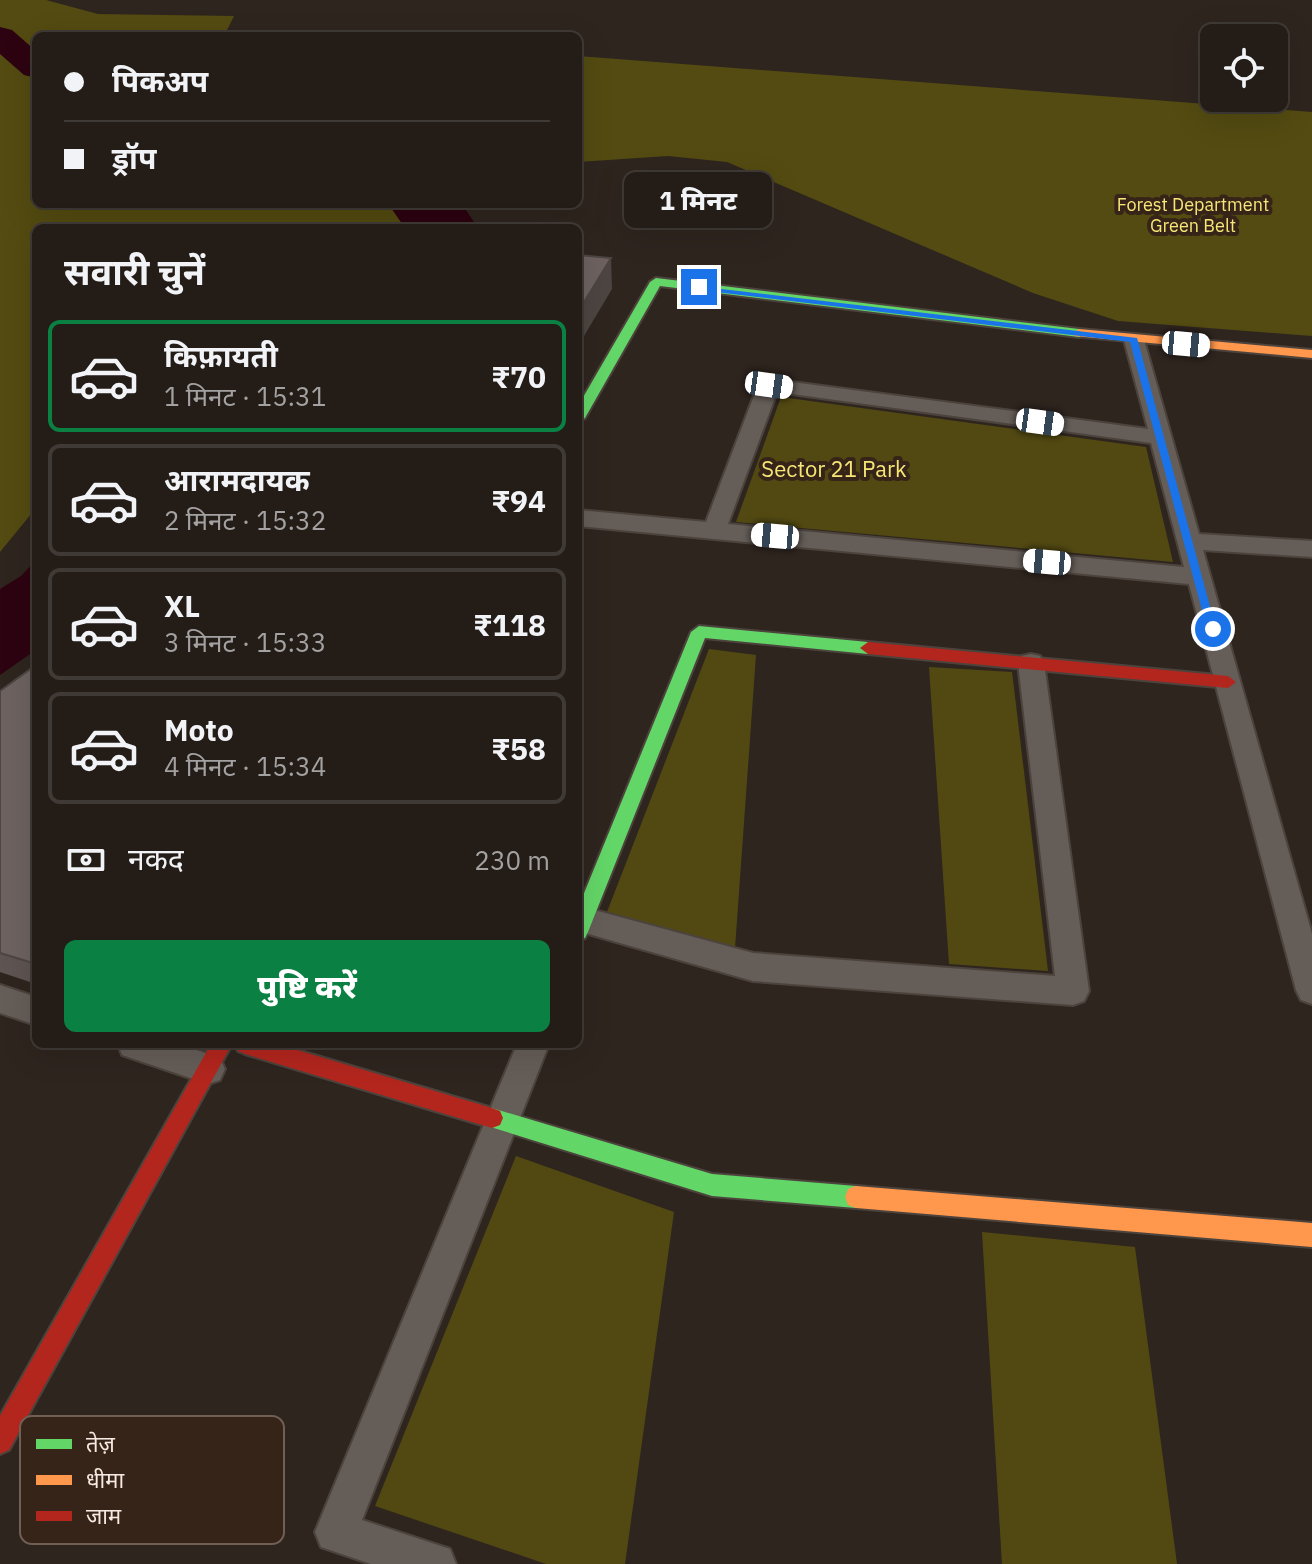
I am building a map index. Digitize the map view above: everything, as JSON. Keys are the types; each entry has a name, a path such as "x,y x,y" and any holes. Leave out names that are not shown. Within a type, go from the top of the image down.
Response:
{"street":[{"path":"582,411 656,282 1134,340 1312,354"},
{"path":"1134,340 1308,959 1312,990"},
{"path":"714,531 769,385 1161,438"},
{"path":"582,518 1199,577"},
{"path":"1189,541 1312,549"},
{"path":"582,921 699,632 1228,682"},
{"path":"582,926 753,967 1073,991 1031,663"},
{"path":"0,999 32,1010"},
{"path":"0,1441 215,1056 161,1048"},
{"path":"258,1048 712,1185 1312,1235"},
{"path":"435,1564 336,1532 531,1048"}],"green space":[{"path":"0,0 46,0 98,14 234,16 227,30 254,32 32,32 32,208 400,208 404,224 32,224 32,513 0,552"},
{"name":"Forest Department Green Belt","path":"582,56 1200,103 1200,112 1312,112 1312,336 1118,321 1033,293 727,162 668,156 582,162"},
{"name":"Sector 21 Park","path":"781,397 1146,447 1173,562 736,522"},
{"path":"709,649 756,655 735,948 607,912"},
{"path":"929,667 1012,672 1048,971 949,964"},
{"path":"516,1156 674,1212 625,1564 546,1564 375,1506"},
{"path":"982,1232 1135,1247 1177,1564 1002,1564"}],"shaded area":[{"path":"391,208 465,208 475,224 402,224"},
{"path":"32,564 32,653 0,675 0,589 21,576"}],"building":[{"path":"582,255 611,258 582,305"},
{"path":"32,668 32,963 0,953 0,691"}],"waterway":[{"path":"0,37 32,65"}],"traffic: fast":[{"path":"582,411 656,282 1079,333"},
{"path":"582,922 699,632 868,648"},
{"path":"492,1118 712,1185 856,1197"}],"traffic: slow":[{"path":"1079,333 1312,354"},
{"path":"856,1197 1312,1235"}],"traffic: jam":[{"path":"868,648 1228,682"},
{"path":"0,1441 220,1048"},
{"path":"258,1048 492,1118"}],"route":[{"path":"699,287 1134,340 1213,629"}]}
